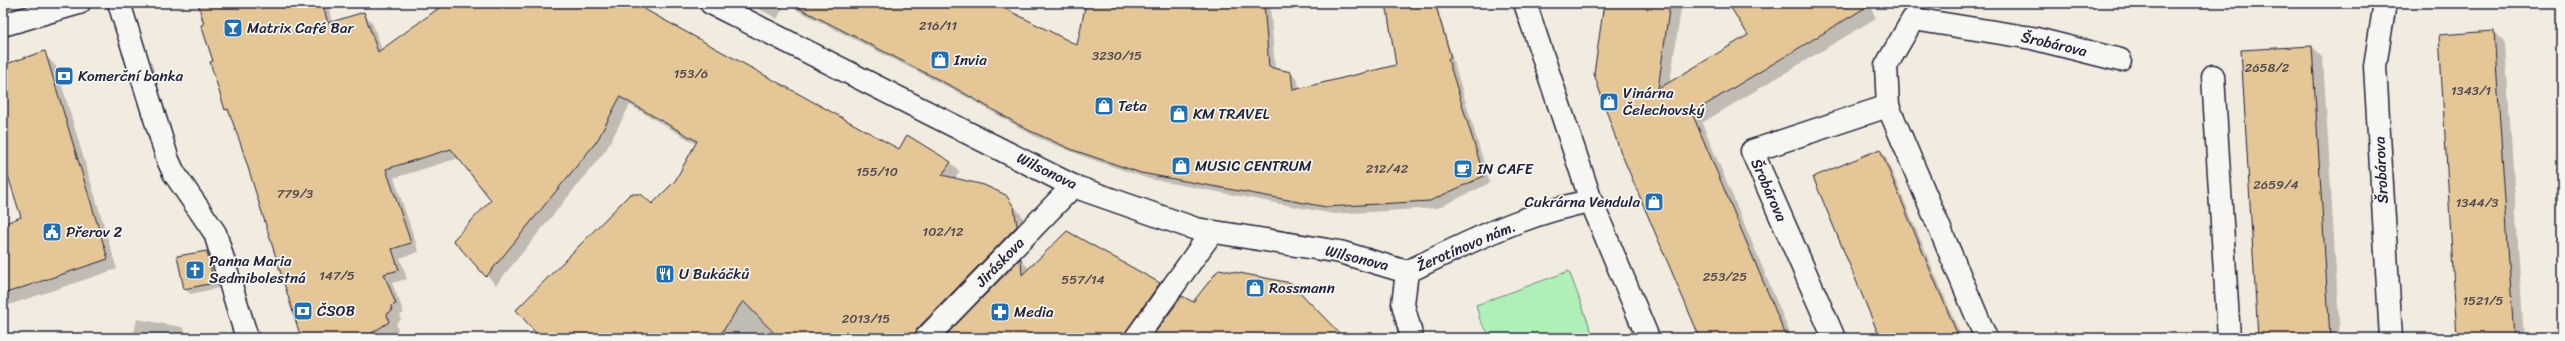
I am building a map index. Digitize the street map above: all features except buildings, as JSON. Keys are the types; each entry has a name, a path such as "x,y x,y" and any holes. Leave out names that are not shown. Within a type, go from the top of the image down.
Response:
{"street":[{"path":"3,24 79,3"},
{"path":"119,3 164,148 174,173 215,233 247,338"},
{"name":"Wilsonova","path":"711,3 1073,186 1196,229 1340,252 1407,272"},
{"path":"1525,3 1591,201 1648,338"},
{"name":"Šrobárova","path":"2384,3 2375,66 2391,338"},
{"name":"Šrobárova","path":"1986,338 1888,106 1886,66 1913,19 2032,38 2120,60"},
{"path":"2213,76 2228,338"},
{"name":"Šrobárova","path":"1834,338 1752,151 1888,106"},
{"name":"Jiráskova","path":"926,338 1073,186"},
{"name":"Žerotínovo nám.","path":"1412,338 1403,304 1407,272 1476,238 1563,206 1591,201"},
{"path":"1136,338 1212,232"}],"green space":[{"path":"1569,271 1594,338 1491,338 1480,320 1476,305"}],"place":[{"name":"Matrix Café Bar","path":"233,28"},
{"name":"Invia","path":"940,60"},
{"name":"Komerční banka","path":"64,76"},
{"name":"Vinárna Čelechovský","path":"1609,102"},
{"name":"Teta","path":"1104,106"},
{"name":"KM TRAVEL","path":"1179,114"},
{"name":"MUSIC CENTRUM","path":"1181,166"},
{"name":"IN CAFE","path":"1463,169"},
{"name":"Cukrárna Vendula","path":"1654,202"},
{"name":"Přerov 2","path":"52,232"},
{"name":"Panna Maria Sedmibolestná","path":"195,270"},
{"name":"U Bukáčků","path":"665,274"},
{"name":"Rossmann","path":"1255,288"},
{"name":"ČSOB","path":"303,311"},
{"name":"Media","path":"1000,312"}]}
